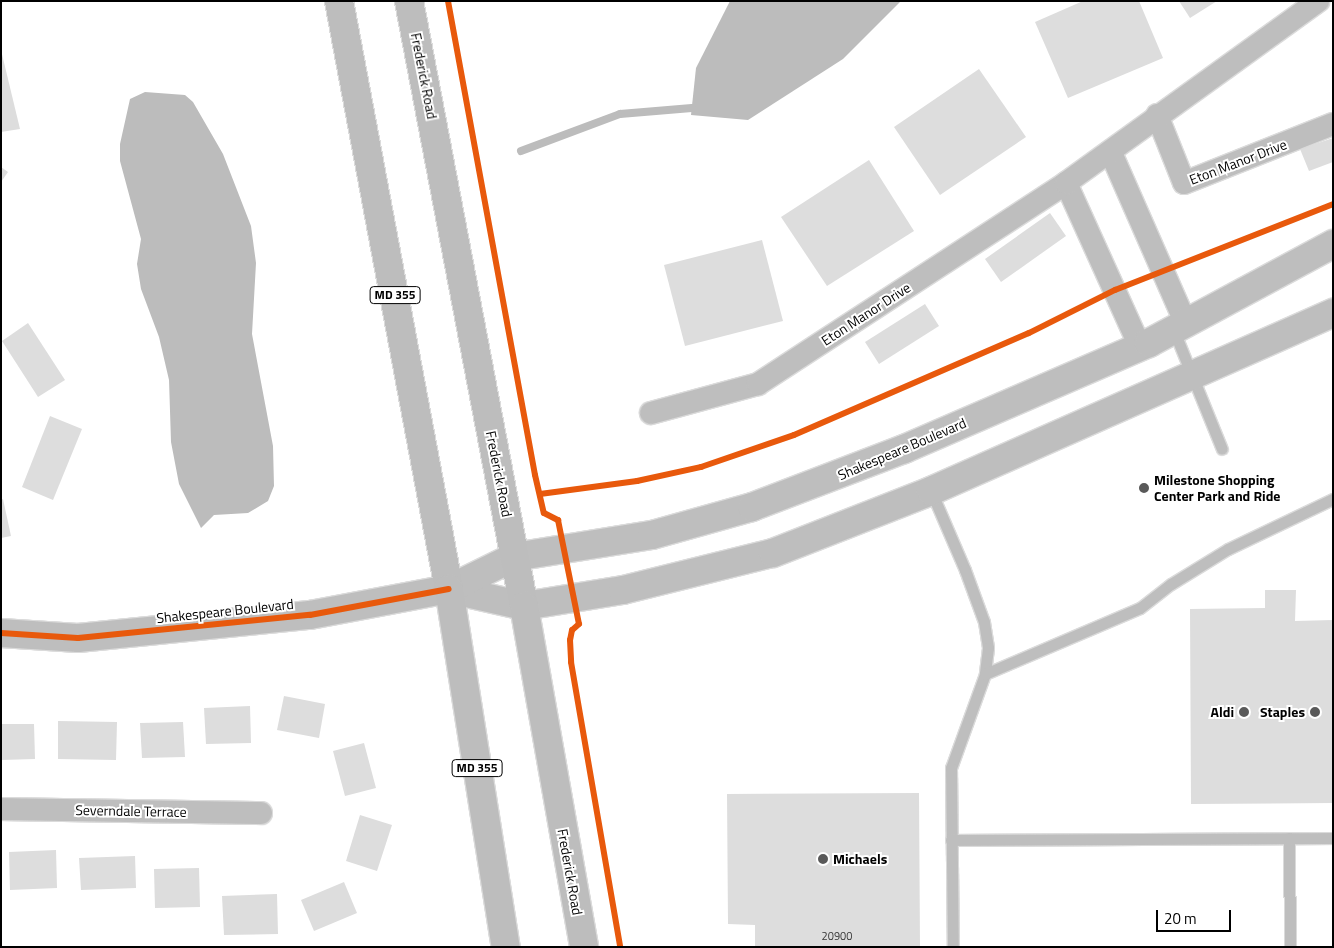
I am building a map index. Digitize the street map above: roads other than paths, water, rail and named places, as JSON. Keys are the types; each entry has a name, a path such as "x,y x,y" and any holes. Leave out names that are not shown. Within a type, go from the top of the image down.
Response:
{"main road":[{"name":"MD 355","path":"339,1 449,589 506,947"},
{"name":"Frederick Road","path":"409,1 524,606 584,947"}],"street":[{"name":"Eton Manor Drive","path":"651,412 758,384 1066,184 1111,153 1157,115 1318,1"},
{"path":"1325,1 1333,11"},
{"name":"Eton Manor Drive","path":"1157,115 1184,183 1333,124"},
{"path":"1111,153 1180,328"},
{"path":"1066,184 1140,347"},
{"name":"Shakespeare Boulevard","path":"1,633 78,638 310,615 449,589 514,557 652,535 752,507 904,449 1140,347 1180,328 1333,244"},
{"name":"Shakespeare Boulevard","path":"449,589 524,606 623,590 716,569 825,534 931,491 1333,313"},
{"name":"Severndale Terrace","path":"1,809 261,813"}],"lane":[{"path":"1180,328 1192,375 1222,449"},
{"path":"931,491 984,622 988,648 985,674 951,768 953,947"},
{"path":"985,674 1140,608 1170,584 1228,549 1333,499"},
{"path":"1289,838 1290,947"},
{"path":"951,840 1333,838"}],"waterway":[{"path":"521,151 620,114 692,108"}],"place":[{"name":"Milestone Shopping Center Park and Ride","path":"1144,488"},
{"name":"Aldi","path":"1244,712"},
{"name":"Staples","path":"1315,712"},
{"name":"Michaels","path":"823,859"}]}
